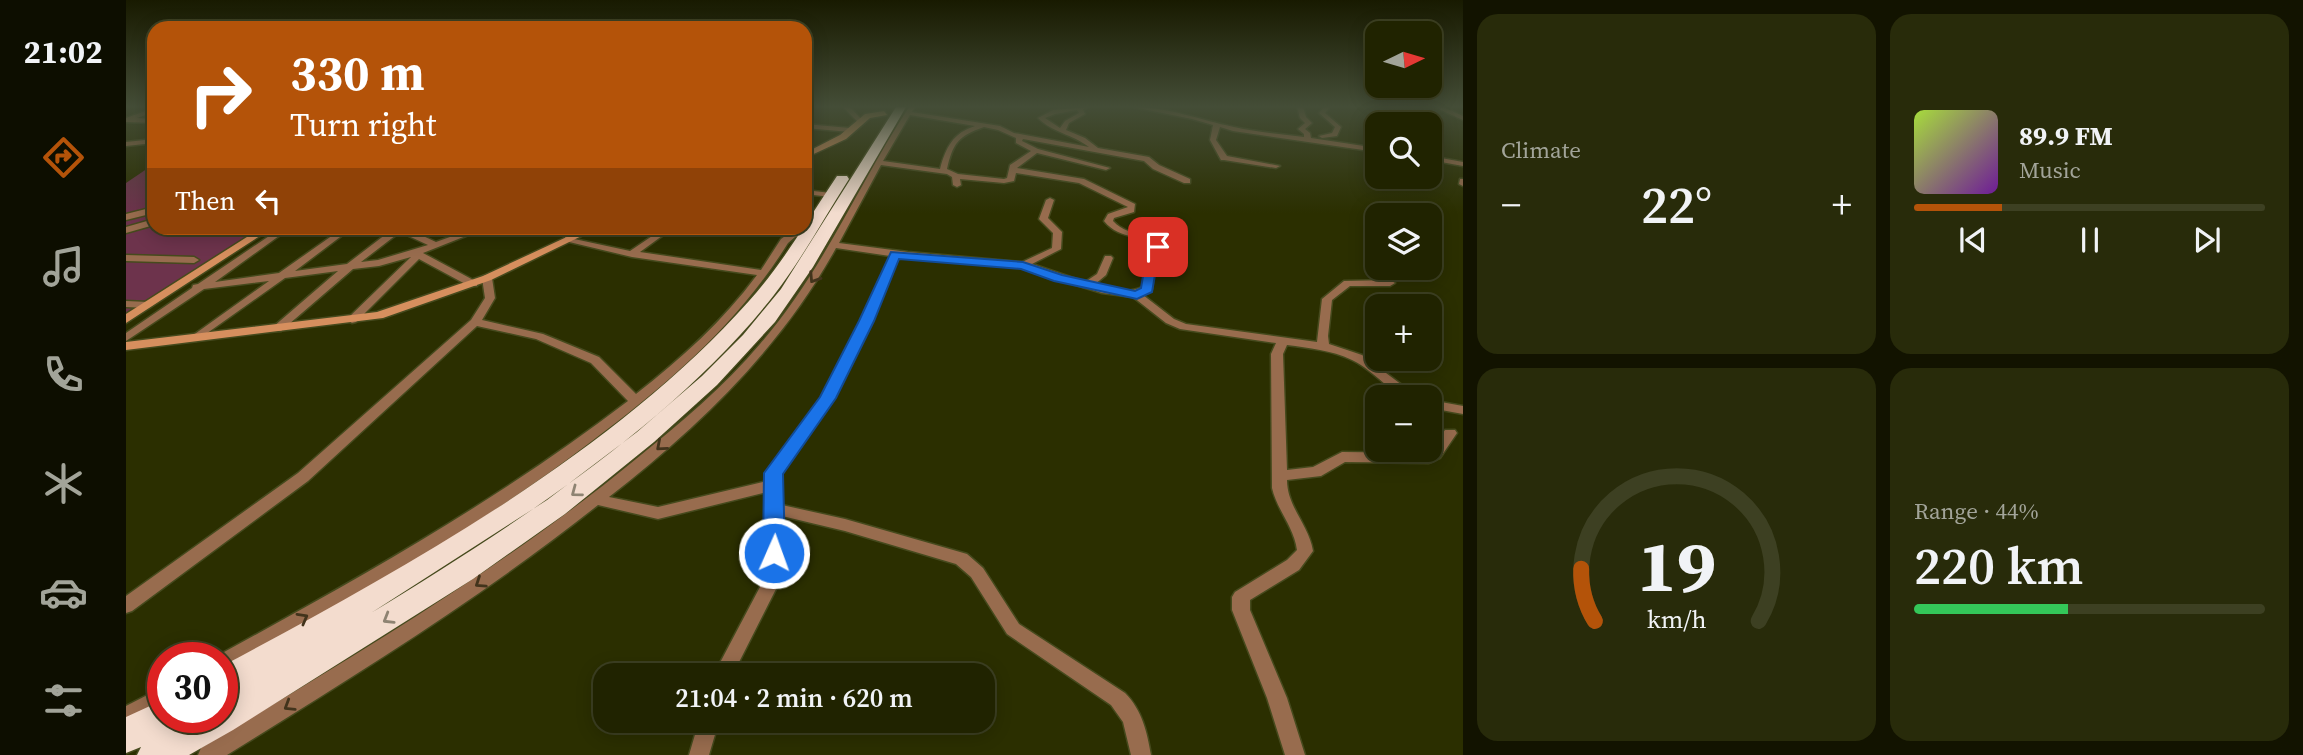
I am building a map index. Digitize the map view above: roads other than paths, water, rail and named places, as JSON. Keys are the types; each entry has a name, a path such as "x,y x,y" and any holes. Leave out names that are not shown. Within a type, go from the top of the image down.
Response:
{"highway":[{"path":"812,219 873,142"},
{"path":"238,707 403,610 487,555 569,498 673,414 741,349 784,297 879,142"},
{"path":"238,674 376,596 485,528 610,439 678,383 739,324 758,302 800,235"},
{"path":"126,736 147,725"},
{"path":"155,755 193,733"}],"street":[{"path":"127,145 146,142"},
{"path":"812,153 833,142"},
{"path":"208,755 406,633 598,500 714,399 766,345 798,303 835,245 879,163 887,142"},
{"path":"943,171 953,142"},
{"path":"1018,142 1036,151 1106,168"},
{"path":"1051,142 1149,160 1156,167 1186,181"},
{"path":"1088,142 1096,150"},
{"path":"1214,142 1224,158 1276,166"},
{"path":"1330,142 1365,148"},
{"path":"879,163 943,171 956,181 1004,181 1011,178 1013,168 1036,151"},
{"path":"1442,160 1463,164"},
{"path":"1013,168 1081,181 1132,206 1131,210 1108,218 1110,224 1117,229 1140,234 1154,243 1164,263 1149,273 1147,289 1137,295"},
{"path":"812,193 831,195"},
{"path":"1023,265 1056,249 1058,232 1043,219 1050,200"},
{"path":"126,216 147,210"},
{"path":"126,230 147,224"},
{"path":"126,319 256,235"},
{"path":"126,338 275,235"},
{"path":"196,338 338,235"},
{"path":"277,329 390,235"},
{"path":"413,235 436,246"},
{"path":"197,287 350,267 419,253 464,235"},
{"path":"126,346 352,320 398,310 473,284 577,235"},
{"path":"632,254 659,235"},
{"path":"238,654 436,541 538,474 636,401 724,324 784,241 795,235"},
{"path":"568,239 632,254 762,273"},
{"path":"835,245 895,255 1023,265 1051,276 1137,295 1179,326 1323,346 1358,358 1395,385"},
{"path":"419,253 473,284"},
{"path":"352,320 419,253"},
{"path":"729,663 768,587 774,553 773,485 778,464 819,411 839,376 895,255"},
{"path":"126,258 194,260"},
{"path":"1088,285 1101,275 1108,258"},
{"path":"126,606 303,477 475,322 490,298 487,278"},
{"path":"1323,346 1327,299 1348,283 1390,283"},
{"path":"126,304 148,305"},
{"path":"475,322 540,336 595,360 636,401"},
{"path":"1283,341 1277,354 1278,489 1280,498 1302,538 1305,551 1298,561 1249,589 1241,597 1241,610 1277,698 1295,755"},
{"path":"1442,406 1463,410"},
{"path":"1280,476 1316,472 1342,457 1429,458 1435,455 1450,433"},
{"path":"598,500 658,513 773,485"},
{"path":"775,509 827,519 971,564 1013,629 1129,709 1135,722 1141,755"},
{"path":"126,716 147,705"},
{"path":"699,755 705,733"}]}
